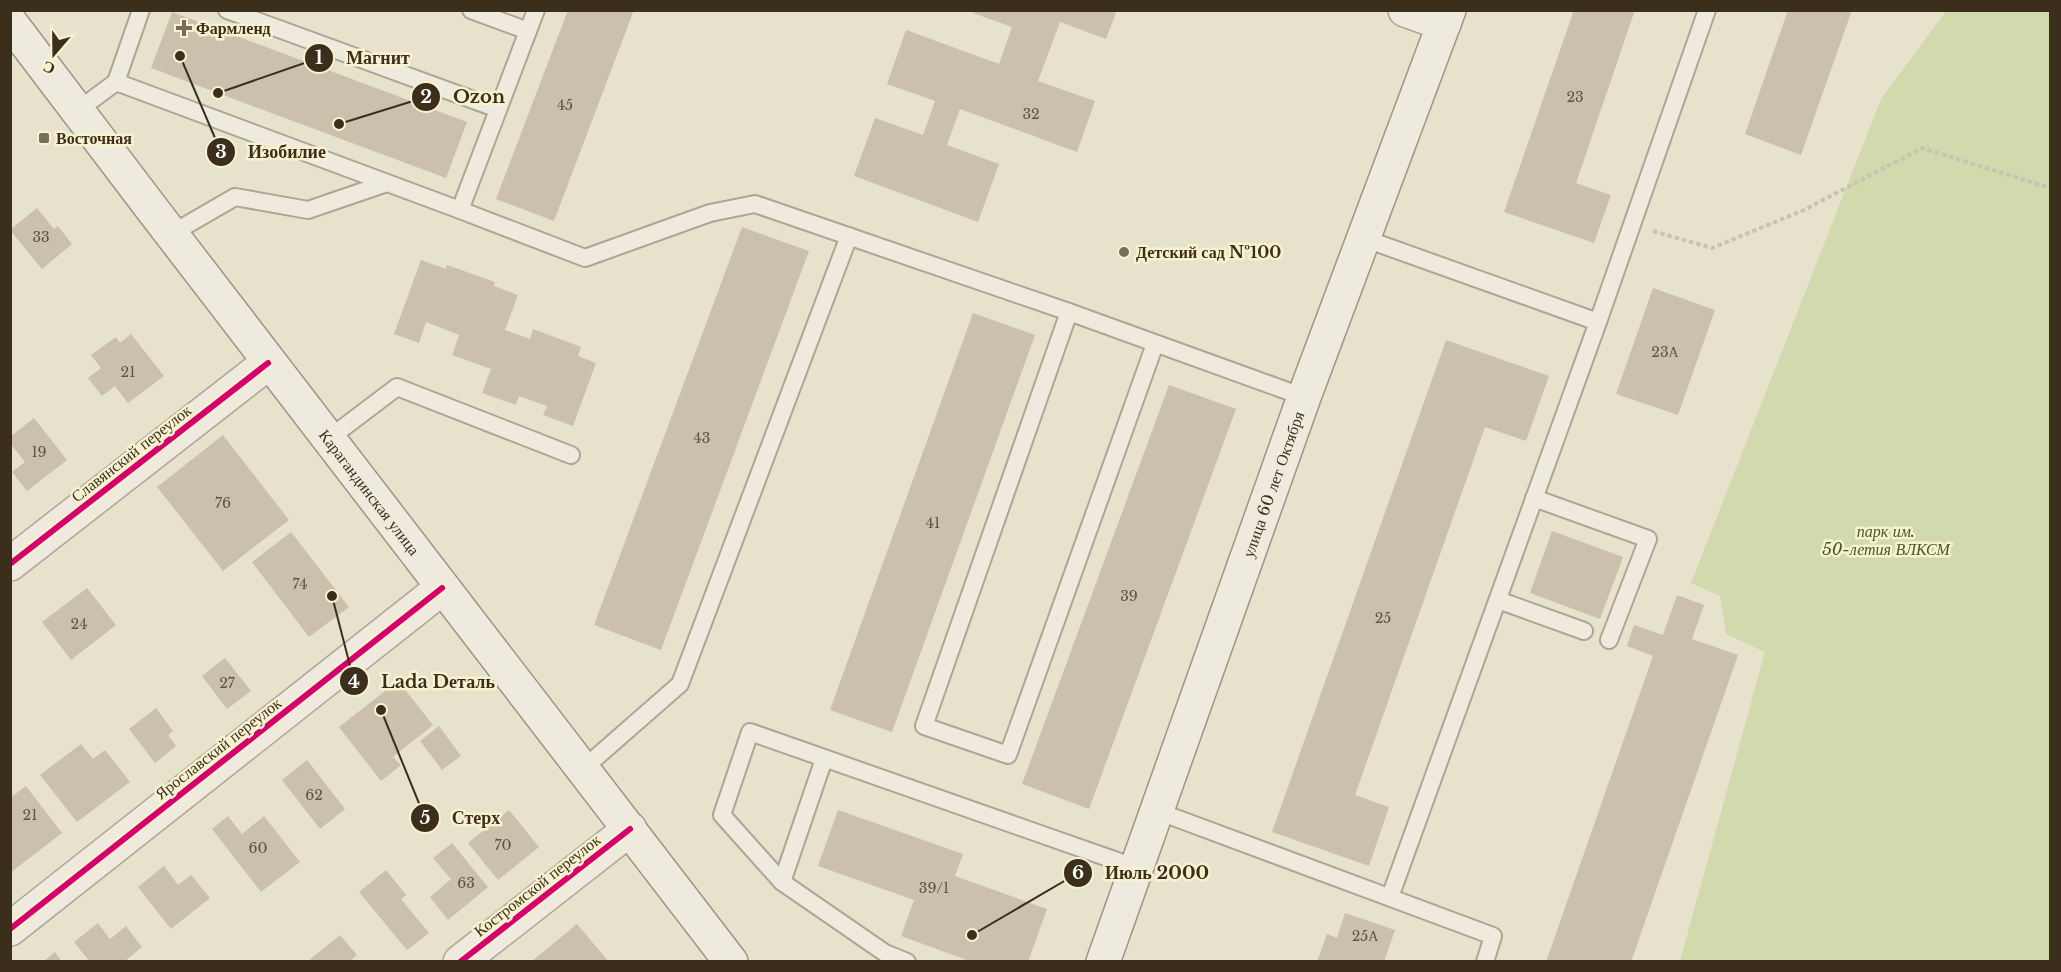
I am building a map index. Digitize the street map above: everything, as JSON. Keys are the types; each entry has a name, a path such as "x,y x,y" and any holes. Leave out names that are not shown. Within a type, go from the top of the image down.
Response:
{"main road":[{"path":"1405,10 1446,17"},
{"name":"улица 60 лет Октября","path":"1103,962 1304,397 1446,17"},
{"name":"Карагандинская улица","path":"10,22 327,440 584,768 731,962"},
{"name":"Славянский переулок","path":"10,564 268,363"},
{"name":"Ярославский переулок","path":"10,929 442,588"},
{"name":"Костромской переулок","path":"460,962 630,830"}],"lane":[{"path":"77,111 116,82 141,10"},
{"path":"227,10 498,109"},
{"path":"471,10 528,31"},
{"path":"460,210 536,10"},
{"path":"1390,897 1598,322 1707,10"},
{"path":"116,82 585,258 710,213 755,204 1069,312 1304,397"},
{"path":"171,234 235,197 308,210 384,184"},
{"path":"584,768 680,684 849,236"},
{"path":"1363,238 1598,322"},
{"path":"1069,312 924,726 1008,755 1155,344"},
{"path":"327,440 397,387 572,455"},
{"path":"1534,498 1648,538 1609,640"},
{"path":"1498,600 1584,631"},
{"path":"907,962 885,953 782,882 722,815 750,732 1137,868"},
{"path":"782,882 824,759"},
{"path":"1157,810 1493,936 1485,962"}],"path":[{"path":"1631,225 1712,248 1804,210 1922,148 2050,188"}],"green space":[{"name":"парк им. 50-летия ВЛКСМ","path":"1946,11 2050,11 2050,961 1680,961 1765,652 1726,634 1720,596 1691,583 1881,99"}],"building":[{"path":"568,10 634,10 554,221 496,199"},
{"path":"974,10 1117,10 1106,39 1060,22 1038,81 1095,101 1077,152 960,109 947,145 999,164 978,222 854,176 875,118 923,135 935,101 887,84 906,30 999,64 1012,27 973,13"},
{"path":"1574,10 1635,10 1576,183 1611,195 1594,243 1504,212"},
{"path":"1788,10 1852,10 1801,155 1745,134"},
{"path":"172,12 467,122 446,178 151,68"},
{"path":"37,208 54,229 58,226 72,244 42,269 10,230"},
{"path":"742,227 809,251 661,650 594,625"},
{"path":"421,260 446,269 447,265 495,282 494,286 518,295 505,330 530,339 533,329 581,347 578,356 596,363 573,426 543,415 547,406 519,396 516,405 482,393 491,369 452,355 459,335 426,322 419,343 394,334"},
{"path":"1653,288 1715,310 1678,415 1616,394"},
{"path":"973,313 1035,335 892,732 830,710"},
{"path":"131,334 164,376 128,403 115,386 102,396 88,378 101,368 91,355 116,337 120,343"},
{"path":"1446,340 1549,376 1526,441 1485,427 1355,795 1389,807 1369,866 1272,832"},
{"path":"1169,385 1236,409 1089,809 1022,784"},
{"path":"34,418 67,460 27,491 12,472 25,462 10,443 10,437"},
{"path":"223,435 289,520 223,571 157,487"},
{"path":"1552,531 1623,557 1600,619 1530,593"},
{"path":"291,532 349,607 309,637 252,562"},
{"path":"87,588 116,625 71,660 42,622"},
{"path":"1677,595 1704,605 1692,639 1738,655 1631,962 1546,962 1653,656 1627,646 1634,625 1663,635"},
{"path":"225,658 251,691 227,709 202,676"},
{"path":"398,681 433,725 393,757 401,765 381,781 339,727"},
{"path":"156,708 173,731 168,735 176,746 155,763 129,729"},
{"path":"439,726 461,756 442,770 420,741"},
{"path":"81,744 93,759 105,750 130,782 77,822 40,775"},
{"path":"307,760 345,809 320,829 282,780"},
{"path":"26,786 62,833 10,873 10,798"},
{"path":"509,810 539,847 498,880 468,843"},
{"path":"838,810 963,854 955,876 1047,909 1028,962 972,962 901,936 914,900 818,866"},
{"path":"228,816 242,834 264,816 300,862 261,892 212,829"},
{"path":"452,843 488,887 448,920 430,897 451,879 433,858"},
{"path":"164,866 178,885 191,875 210,898 171,929 138,887"},
{"path":"386,870 406,895 401,899 429,933 407,950 359,892"},
{"path":"1345,913 1395,930 1384,962 1317,962 1327,934 1337,938"},
{"path":"98,923 110,939 126,926 142,947 124,962 90,962 74,942"},
{"path":"577,924 609,962 531,962"},
{"path":"340,935 357,955 349,962 307,962"},
{"path":"55,952 62,962 43,962"}],"cycle path":[{"path":"10,564 268,363"},
{"path":"10,929 442,588"},
{"path":"460,962 630,829"}],"place":[{"name":"Фармленд","path":"184,28"},
{"name":"Изобилие","path":"180,56"},
{"name":"Магнит","path":"218,93"},
{"name":"Ozon","path":"339,124"},
{"name":"Восточная","path":"44,138"},
{"name":"Детский сад №100","path":"1124,252"},
{"name":"Lada Dеталь","path":"332,596"},
{"name":"Стерх","path":"381,710"},
{"name":"Июль 2000","path":"972,935"}]}
